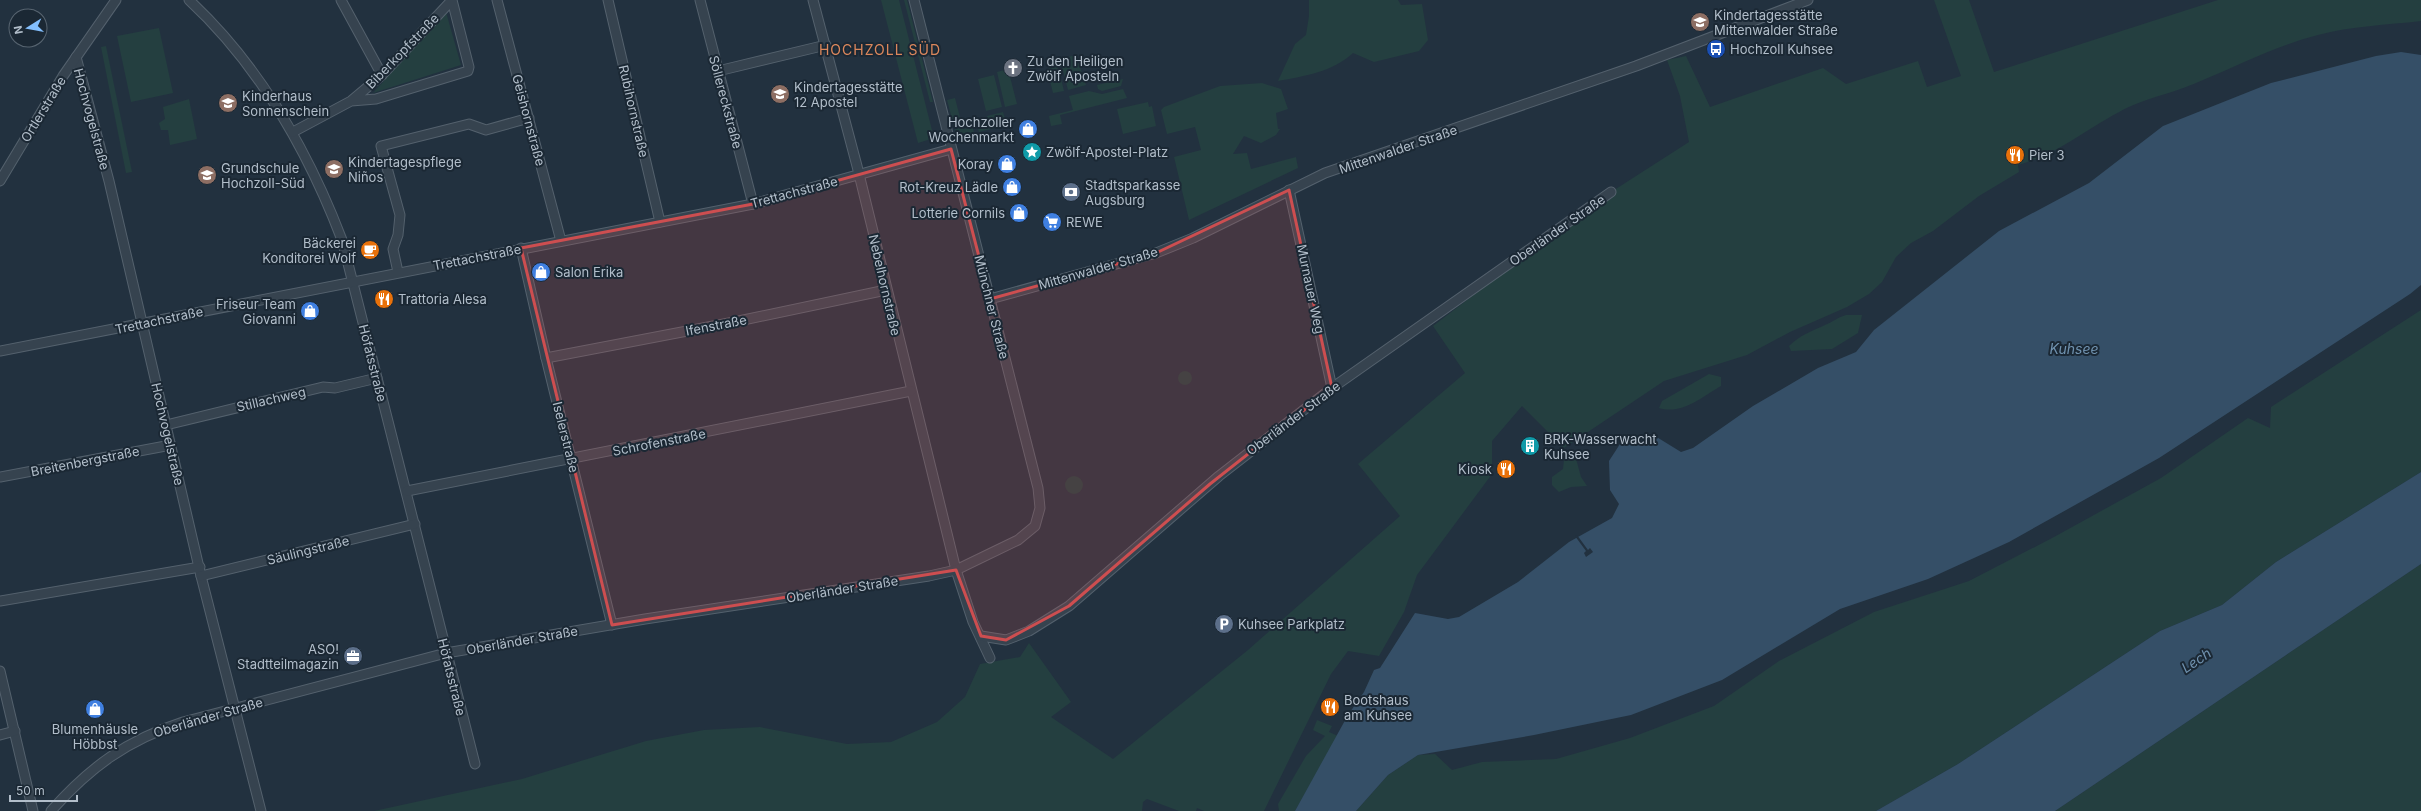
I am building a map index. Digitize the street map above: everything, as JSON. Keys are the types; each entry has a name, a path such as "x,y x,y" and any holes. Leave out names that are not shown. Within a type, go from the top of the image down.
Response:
{"street":[{"name":"Ortlerstraße","path":"0,181 76,57 116,0"},
{"name":"Höfatsstraße","path":"189,0 221,32 293,132 328,203 342,240 407,491 446,653 475,764"},
{"path":"341,0 382,75"},
{"name":"Biberkopfstraße","path":"293,132 351,101 382,75 452,0"},
{"name":"Biberkopfstraße","path":"351,101 376,99 468,71 469,67 452,0"},
{"name":"Geishornstraße","path":"497,0 561,241"},
{"name":"Rubihornstraße","path":"608,0 660,222"},
{"name":"Söllereckstraße","path":"700,0 753,204"},
{"name":"Nebelhornstraße","path":"813,0 859,175 886,290 956,570"},
{"name":"Münchner Straße","path":"914,0 950,149 1038,488 1040,508 1036,526 1018,540 956,570"},
{"name":"Mittenwalder Straße","path":"990,299 1156,253 1193,238 1325,173 1629,69 1808,0"},
{"path":"718,71 826,45"},
{"name":"Hochvogelstraße","path":"76,57 106,168 200,572 236,708 261,811"},
{"path":"398,272 393,249 398,235 400,215 381,146 469,124 486,130 529,118"},
{"name":"Trettachstraße","path":"0,351 398,272 753,204 950,149"},
{"name":"Murnauer Weg","path":"1289,190 1332,388"},
{"name":"Oberländer Straße","path":"981,636 1006,640 1029,631 1069,606 1219,476 1332,388 1611,192"},
{"name":"Iselerstraße","path":"521,248 546,358 612,625"},
{"name":"Ifenstraße","path":"546,358 729,323 886,290"},
{"name":"Stillachweg","path":"166,425 323,387 335,388 377,378"},
{"name":"Schrofenstraße","path":"407,491 572,460 911,391"},
{"name":"Breitenbergstraße","path":"0,477 170,444"},
{"name":"Säulingstraße","path":"0,601 200,572 415,524"},
{"path":"956,570 973,622 981,636 990,658"},
{"name":"Oberländer Straße","path":"51,811 90,771 120,749 158,730 236,708 446,653 612,625 922,577 956,570"},
{"path":"0,671 33,811"},
{"path":"0,735 15,731"}],"highlighted area":[{"path":"951,149 990,299 1156,253 1289,190 1332,388 1210,484 1069,606 1006,640 981,636 956,570 612,625 521,248 753,204"}],"green space":[{"path":"881,0 899,0 934,138 918,143"},
{"path":"904,0 907,0 933,102 930,102"},
{"path":"1309,0 1398,0 1401,5 1422,4 1428,40 1419,51 1374,62 1353,53 1336,65 1327,69 1308,75 1278,81 1295,44 1306,35 1309,16"},
{"path":"1934,0 1969,0 1994,72 2218,0 2421,0 2421,21 2369,26 2331,32 2303,39 2260,55 2194,84 2131,106 2048,154 2018,165 2019,172 1979,196 1933,231 1911,243 1896,257 1882,282 1869,294 1847,307 1790,332 1747,355 1664,381 1564,448 1522,406 1492,441 1492,474 1417,575 1404,612 1379,656 1348,651 1331,674 1264,811 1204,811 1197,808 1196,811 1179,811 1147,799 1143,802 1142,811 374,811 522,779 646,741 704,730 760,727 847,744 891,742 937,722 965,697 980,664 1020,657 1029,643 1071,702 1051,717 1113,759 1248,650 1400,516 1358,464 1465,373 1433,326 1594,203 1689,142 1680,96 1667,60 1686,56 1710,107 1823,68 1846,84 1918,61 1927,87 1961,76"},
{"path":"446,12 461,65 373,93"},
{"path":"159,28 173,93 131,102 117,36"},
{"path":"106,46 132,172 126,173 101,47"},
{"path":"1076,55 1086,85 1068,90 1060,59"},
{"path":"1049,57 1053,57 1055,58 1055,66 1049,67 1046,64 1046,60"},
{"path":"1058,66 1064,91 1053,93 1047,69"},
{"path":"1008,69 1017,104 1005,107 997,72"},
{"path":"994,75 1002,107 986,111 978,79"},
{"path":"1123,79 1121,86 1102,91 1098,89 1097,85"},
{"path":"1262,83 1281,89 1288,109 1276,113 1278,129 1280,129 1276,135 1261,143 1244,136 1233,154 1247,153 1251,169 1296,157 1298,168 1189,220 1174,157 1201,150 1195,127 1167,134 1161,110 1164,107 1220,86"},
{"path":"1123,89 1127,98 1060,115 1062,124 1051,126 1049,116 1073,110 1069,96 1089,91 1102,94"},
{"path":"955,98 963,129 973,127 974,134 957,138 947,100"},
{"path":"189,99 197,139 170,145 168,130 161,130 159,123 165,119 163,107"},
{"path":"1148,102 1149,107 1152,106 1156,126 1123,134 1117,109"},
{"path":"1003,112 1007,125 979,132 977,126 989,123 987,116"},
{"path":"2421,310 2421,472 2276,562 2222,605 2160,631 1958,764 1876,811 1356,811 1388,775 1418,755 1435,754 1452,770 1482,762 1556,759 1630,738 1714,706 1779,661 1874,612 1969,581 2054,537 2161,478 2248,418 2270,428 2271,407"},
{"path":"1846,315 1862,315 1858,333 1832,349 1791,351 1789,346 1797,339"},
{"path":"1182,371 1188,371 1192,375 1192,381 1188,385 1182,385 1178,381 1178,375"},
{"path":"1709,374 1721,377 1721,386 1692,404 1684,407 1667,410 1659,408 1662,401"},
{"path":"1570,453 1575,455 1581,477 1587,486 1571,487 1559,492 1552,485 1552,477 1563,469 1564,459"},
{"path":"1074,476 1080,479 1083,485 1080,491 1074,494 1068,491 1065,485 1068,479"},
{"path":"2421,564 2421,811 2055,811"},
{"path":"1317,720 1332,726 1329,732 1338,736 1295,811 1279,811 1278,804 1306,756 1325,736 1313,730"}],"water":[{"name":"Kuhsee","path":"2401,52 2421,55 2421,285 2410,294 2159,458 2009,542 1928,579 1840,609 1722,680 1631,715 1534,735 1418,755 1388,775 1356,811 1295,811 1348,715 1364,692 1374,670 1380,668 1415,613 1448,619 1459,617 1518,582 1569,542 1612,518 1619,504 1610,490 1609,461 1620,444 1635,436 1655,436 1681,452 1693,448 1753,406 1818,368 1856,352 1874,330 1999,231 2089,183 2163,126 2271,83 2376,56"},
{"name":"Lech","path":"2421,472 2421,564 2055,811 1876,811 1958,764 2160,631 2222,605 2276,562"}],"pier":[{"path":"1577,535 1588,550 1590,548 1593,552 1586,557 1584,553 1586,551 1575,536"}],"place":[{"name":"Kindertagesstätte Mittenwalder Straße","path":"1700,22"},
{"name":"Hochzoll Kuhsee","path":"1716,49"},
{"name":"Zu den Heiligen Zwölf Aposteln","path":"1013,68"},
{"name":"Kindertagesstätte 12 Apostel","path":"780,94"},
{"name":"Kinderhaus Sonnenschein","path":"228,103"},
{"name":"Hochzoller Wochenmarkt","path":"1028,129"},
{"name":"Zwölf-Apostel-Platz","path":"1032,152"},
{"name":"Pier 3","path":"2015,155"},
{"name":"Koray","path":"1007,164"},
{"name":"Kindertagespflege Niños","path":"334,169"},
{"name":"Grundschule Hochzoll-Süd","path":"207,175"},
{"name":"Rot-Kreuz Lädle","path":"1012,187"},
{"name":"Stadtsparkasse Augsburg","path":"1071,192"},
{"name":"Lotterie Cornils","path":"1019,213"},
{"name":"REWE","path":"1052,222"},
{"name":"Bäckerei Konditorei Wolf","path":"370,250"},
{"name":"Salon Erika","path":"541,272"},
{"name":"Trattoria Alesa","path":"384,299"},
{"name":"Friseur Team Giovanni","path":"310,311"},
{"name":"BRK-Wasserwacht Kuhsee","path":"1530,446"},
{"name":"Kiosk","path":"1506,469"},
{"name":"Kuhsee Parkplatz","path":"1224,624"},
{"name":"ASO! Stadtteilmagazin","path":"353,656"},
{"name":"Bootshaus am Kuhsee","path":"1330,707"},
{"name":"Blumenhäusle Höbbst","path":"95,709"}],"district":[{"name":"HOCHZOLL SÜD","path":"880,49"}]}
